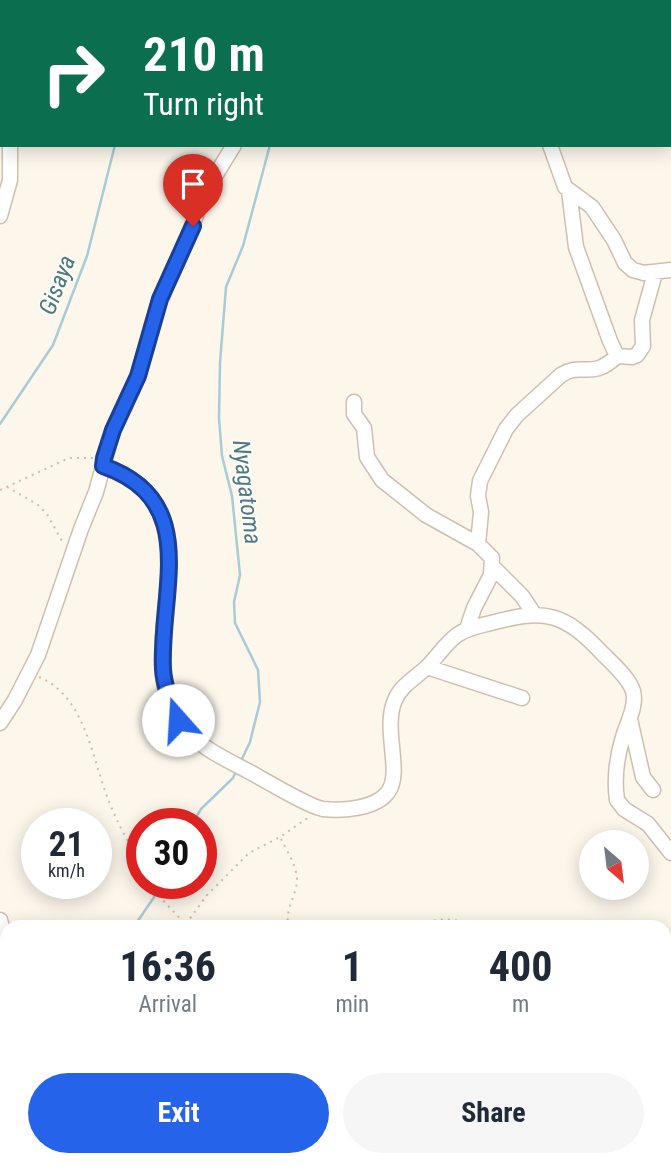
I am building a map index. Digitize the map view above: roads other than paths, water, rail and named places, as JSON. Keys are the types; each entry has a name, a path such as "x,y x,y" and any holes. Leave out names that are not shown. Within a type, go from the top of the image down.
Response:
{"street":[{"path":"0,216 10,180 10,147"},
{"path":"0,723 38,655 113,430 138,376 160,299 190,234 204,194 233,147"},
{"path":"551,147 562,184 592,207 614,240 625,263 644,274 671,270"},
{"path":"569,191 576,247 617,356"},
{"path":"478,544 481,521 478,496 480,481 506,429 517,415 569,370 600,369 617,356 632,357 640,352 643,345 642,320 655,273"},
{"path":"354,402 354,414 363,428 367,457 382,480 426,514 478,544 490,554 493,566 534,614"},
{"path":"103,462 138,483 157,507 165,527 170,562 162,667 171,705 189,735 321,809 351,808 375,802 388,793 395,776 390,724 395,700 404,686 427,667 446,645 467,629 534,614 558,617 592,643 623,676 633,693 630,718 620,750 617,800 624,809 648,824 671,853"},
{"path":"467,629 493,566"},
{"path":"427,667 522,698"},
{"path":"630,718 643,777 653,790"}],"waterway":[{"name":"Gisaya","path":"0,424 53,345 87,256 114,147"},
{"name":"Nyagatoma","path":"241,761 250,742 260,702 258,670 235,623 234,602 240,575 232,496 222,456 219,418 220,363 226,287 243,246 269,147"},
{"name":"Nyagatoma","path":"202,808 233,778 236,771"},
{"name":"Nyagatoma","path":"138,920 153,899"}]}
